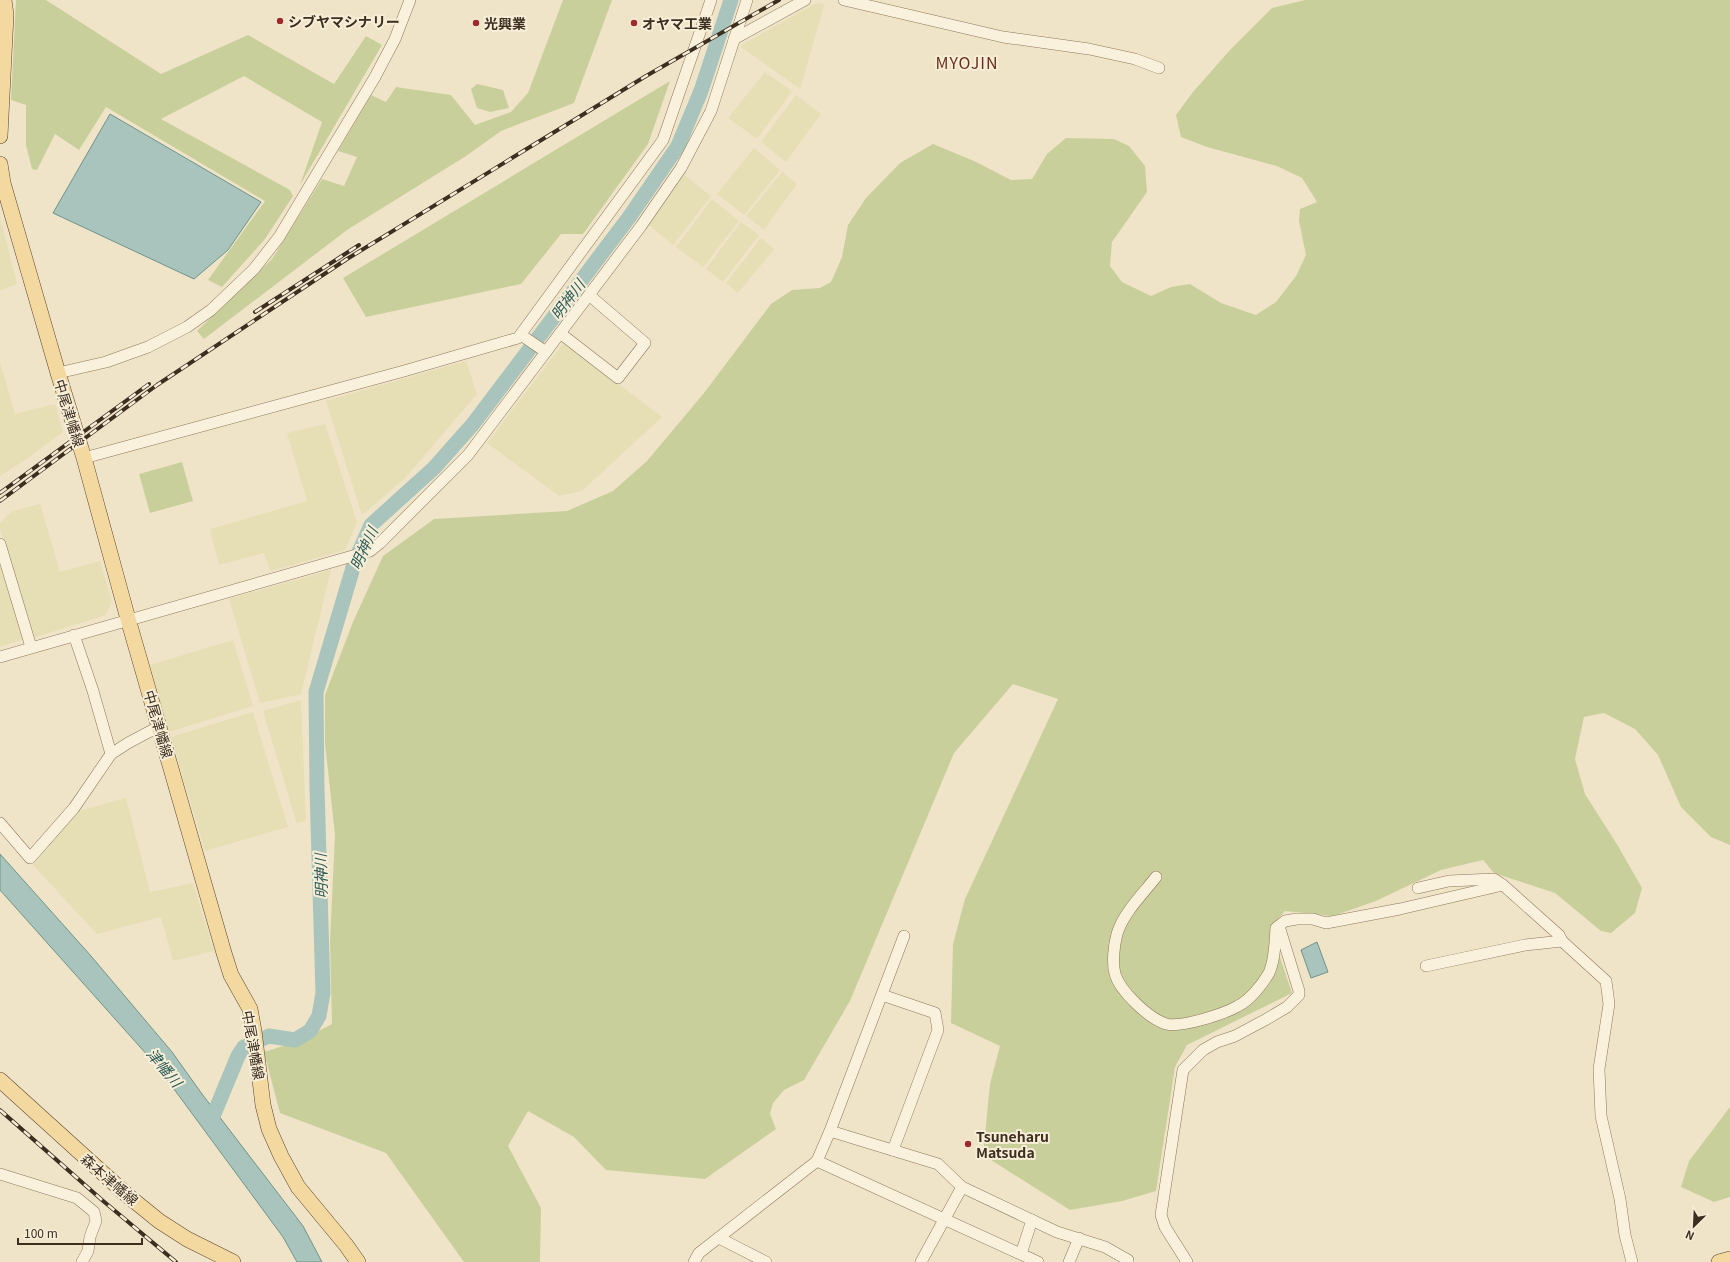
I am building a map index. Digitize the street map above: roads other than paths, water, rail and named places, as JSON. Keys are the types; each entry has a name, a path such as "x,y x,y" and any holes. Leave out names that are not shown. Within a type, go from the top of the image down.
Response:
{"main road":[{"path":"0,136 6,15 4,0"},
{"name":"中尾津幡線","path":"0,164 3,183 84,458 128,619 160,726 224,954 231,975 250,1009 263,1105 269,1129 281,1156 298,1187 346,1245 358,1262"},
{"name":"森本津幡線","path":"0,1080 127,1195 159,1221 187,1239 234,1262"},
{"path":"1719,1262 1730,1260"}],"street":[{"path":"58,373 106,362 148,347 187,327 212,310 254,270 279,237 375,77 395,39 410,0"},
{"path":"525,337 663,140 711,0"},
{"path":"0,657 128,619 370,551 380,543 468,455 544,350 560,333 641,226 680,168 711,111 747,0"},
{"path":"734,39 805,0"},
{"path":"851,1 1003,37 1089,49 1135,59 1159,68"},
{"path":"560,333 618,378 632,361 645,343 588,295"},
{"path":"84,458 412,369 518,338 525,337 544,350"},
{"path":"0,544 31,648"},
{"path":"74,635 93,691 111,754"},
{"path":"0,823 30,858 74,808 111,754 160,726"},
{"path":"1156,877 1123,921 1117,935 1115,972 1120,985 1134,1001 1148,1013 1165,1024 1180,1025 1239,1006 1254,992 1269,972 1274,955 1276,928 1285,921 1313,919 1326,923 1400,909 1503,885"},
{"path":"1418,888 1449,881 1494,880 1503,885 1559,935 1562,941 1606,980 1609,1004 1599,1069 1601,1116 1620,1199 1625,1235 1632,1262"},
{"path":"1188,1262 1160,1215 1183,1070 1203,1050 1217,1042 1235,1036 1265,1020 1287,1007 1299,995 1279,926"},
{"path":"694,1262 699,1253 817,1161 830,1131 904,936"},
{"path":"1426,966 1525,945 1562,941"},
{"path":"882,995 935,1013 938,1030 893,1150"},
{"path":"830,1131 938,1164 962,1187 1057,1232 1105,1247 1128,1260 1128,1262"},
{"path":"817,1161 1038,1262"},
{"path":"0,1174 77,1198 94,1212 96,1221 90,1237 88,1251 82,1262"},
{"path":"921,1262 943,1219 962,1187"},
{"path":"1021,1254 1032,1220"},
{"path":"719,1238 766,1262"},
{"path":"1069,1262 1079,1238"}],"water":[{"path":"110,114 261,202 228,250 194,279 53,213"},
{"name":"津幡川","path":"0,854 91,956 172,1052 202,1094 303,1226 322,1262 297,1262 283,1237 157,1066 0,890"},
{"path":"1317,942 1328,972 1311,978 1301,950"}],"waterway":[{"name":"明神川","path":"211,1121 238,1056 244,1047 269,1036 295,1040 310,1031 319,1016 323,993 317,789 316,692 355,561 371,525 434,468 473,424 630,216 678,146 701,91 731,0"}],"railway":[{"path":"0,501 157,385 347,259 646,76 779,0"},
{"path":"255,312 359,245"},
{"path":"0,493 149,384"},
{"path":"0,1110 102,1200 176,1262"}],"place":[{"name":"シブヤマシナリー","path":"280,21"},
{"name":"光興業","path":"476,23"},
{"name":"オヤマ工業","path":"634,23"},
{"name":"Tsuneharu Matsuda","path":"968,1144"}],"district":[{"name":"MYOJIN","path":"967,62"}]}
